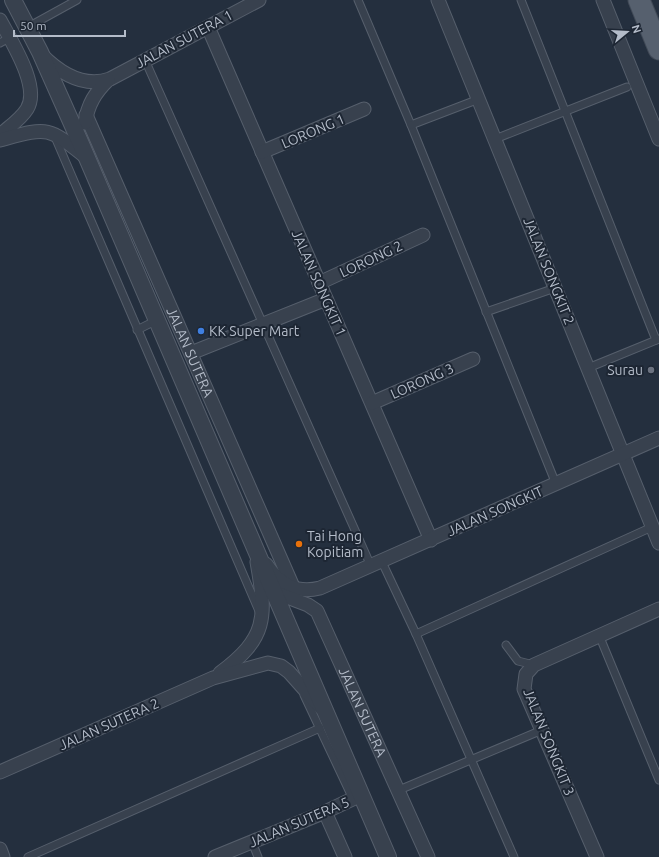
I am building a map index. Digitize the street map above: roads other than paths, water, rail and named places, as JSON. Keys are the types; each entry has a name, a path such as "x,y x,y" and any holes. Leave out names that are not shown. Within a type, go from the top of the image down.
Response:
{"main road":[{"path":"639,1 659,43"},
{"path":"639,1 659,49"}],"street":[{"name":"JALAN SUTERA","path":"13,0 40,52 84,151 274,592 323,721 357,797 388,857"},
{"name":"JALAN SUTERA 1","path":"40,52 52,64 76,78 88,83 99,82 110,79 259,0"},
{"name":"JALAN SONGKIT 2","path":"438,0 659,543"},
{"path":"602,0 659,139"},
{"path":"0,20 5,41 28,77 31,100 28,108 23,114 0,134"},
{"name":"JALAN SONGKIT 1","path":"208,27 431,540"},
{"name":"JALAN SUTERA 1","path":"84,151 86,115 94,95 110,79"},
{"name":"LORONG 1","path":"262,152 364,109"},
{"name":"JALAN SUTERA","path":"86,115 294,589"},
{"name":"JALAN SUTERA","path":"0,140 38,131 47,131 84,151"},
{"name":"LORONG 2","path":"319,283 423,235"},
{"path":"191,353 326,299"},
{"name":"LORONG 3","path":"372,403 473,359"},
{"name":"JALAN SONGKIT","path":"294,589 313,590 330,584 659,438"},
{"path":"254,546 280,582 294,589"},
{"name":"JALAN SUTERA 2","path":"213,678 239,659 252,643 262,618 262,594 254,546"},
{"name":"JALAN SONGKIT","path":"316,611 319,596 330,584"},
{"path":"274,592 308,604 316,611"},
{"path":"534,665 659,609"},
{"name":"JALAN SUTERA","path":"316,611 399,790 428,857"},
{"name":"JALAN SUTERA 2","path":"2,770 213,678 268,663 281,666 297,680 323,721"},
{"name":"JALAN SONGKIT 3","path":"534,665 526,674 524,689 597,857"},
{"name":"JALAN SUTERA 5","path":"215,857 325,812 357,797"},
{"path":"325,812 345,857"},
{"path":"0,849 3,857"}],"lane":[{"path":"28,27 77,0"},
{"path":"358,0 411,125 556,484"},
{"path":"521,0 658,340 588,368"},
{"path":"145,60 262,325 376,564 416,634 514,857"},
{"path":"495,139 627,87"},
{"path":"411,125 479,99"},
{"path":"54,134 262,618"},
{"path":"486,312 555,288"},
{"path":"137,330 157,320"},
{"path":"416,634 652,527"},
{"path":"599,635 659,780"},
{"path":"506,645 518,661 534,665"},
{"path":"28,857 323,721"},
{"path":"399,790 542,730"},
{"path":"252,842 258,857"}],"place":[{"name":"KK Super Mart","path":"201,331"},
{"name":"Surau","path":"651,370"},
{"name":"Tai Hong Kopitiam","path":"299,544"}]}
